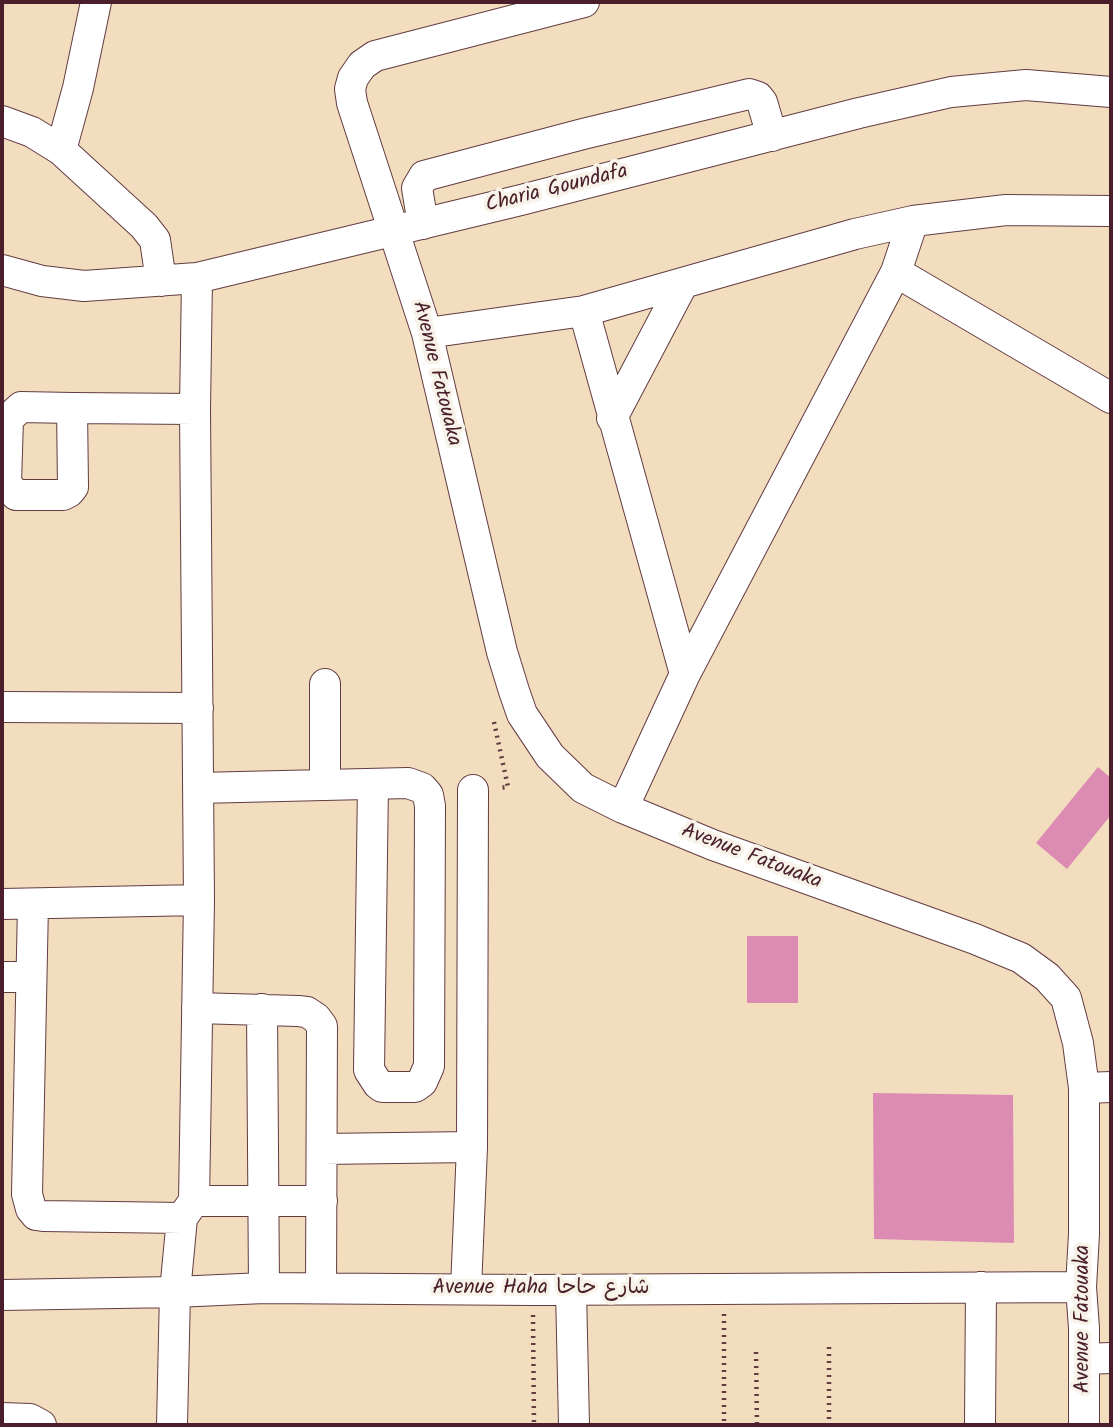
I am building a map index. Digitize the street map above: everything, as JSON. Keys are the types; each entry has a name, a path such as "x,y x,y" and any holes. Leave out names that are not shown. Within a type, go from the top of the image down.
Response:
{"street":[{"path":"61,150 78,88 96,2"},
{"path":"409,227 352,103 350,89 353,78 362,65 375,56 584,2"},
{"name":"Charia Goundafa","path":"2,270 42,281 84,286 197,278 951,92 1026,86 1111,92"},
{"path":"409,227 417,188 424,176 583,134 748,94 758,97 762,102 772,136"},
{"path":"2,121 32,132 61,150 144,226 155,240 161,281"},
{"path":"583,134 595,181"},
{"path":"427,332 584,311 819,244 913,221 1006,211 1111,211"},
{"path":"623,808 685,674 896,272 913,221"},
{"name":"Avenue Fatouaka","path":"409,227 427,332 502,652 522,714 550,756 583,788 623,808 713,845 1021,958 1048,977 1066,998 1098,1087 1080,1287 1098,1359 1084,1425"},
{"path":"896,272 1111,398"},
{"path":"172,1425 175,1292 188,1209 197,1008 197,278"},
{"path":"612,418 682,285"},
{"path":"584,311 685,674"},
{"path":"72,408 195,409"},
{"path":"325,684 325,785"},
{"path":"2,707 198,708"},
{"path":"198,788 373,784 414,784 428,795 429,1066 422,1082 415,1087 382,1087 369,1070 373,784"},
{"path":"466,1289 472,1147 473,790"},
{"path":"2,904 199,900"},
{"path":"33,904 16,977 27,1194 31,1209 36,1215 188,1209 262,1201 322,1201"},
{"path":"197,1008 307,1012 322,1026 321,1288"},
{"path":"262,1009 264,1288"},
{"path":"322,1149 472,1147"},
{"path":"980,1425 981,1287"},
{"name":"Avenue Haha شارع حاحا","path":"2,1295 264,1288 571,1290 1080,1287"},
{"path":"571,1290 574,1425"},
{"path":"2,1418 30,1419 41,1425"}],"path":[{"path":"724,1289 724,1425"},
{"path":"533,1290 534,1425"},
{"path":"829,1347 829,1425"},
{"path":"756,1352 757,1425"}],"building":[{"path":"1098,767 1111,778 1111,815 1067,869 1036,843"},
{"path":"747,936 798,936 798,1003 747,1003"},
{"path":"873,1093 1013,1095 1014,1243 874,1239"}]}
